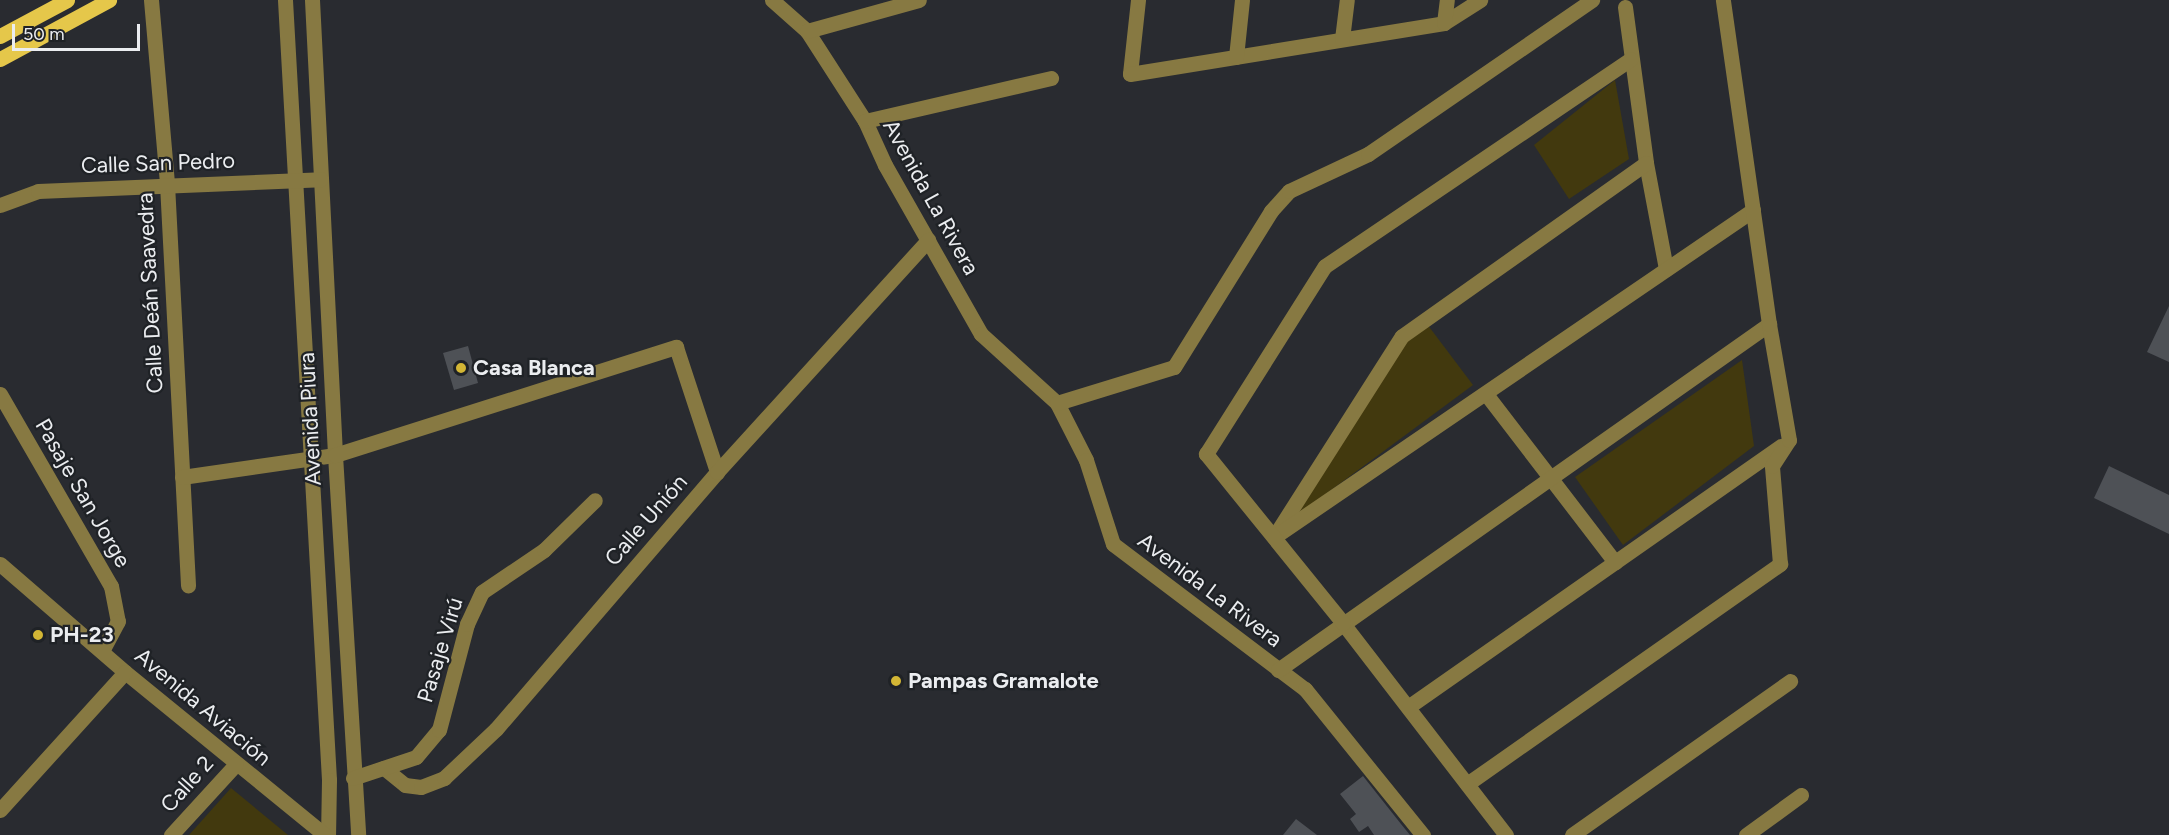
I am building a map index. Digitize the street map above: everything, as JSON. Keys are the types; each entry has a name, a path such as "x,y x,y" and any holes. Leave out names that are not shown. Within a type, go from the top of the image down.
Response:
{"main road":[{"path":"0,36 67,0"},
{"path":"0,59 109,0"}],"street":[{"name":"Calle Deán Saavedra","path":"151,0 167,184 188,585"},
{"name":"Avenida Piura","path":"285,0 297,180 329,780 326,835"},
{"name":"Avenida Piura","path":"312,0 334,455 358,835"},
{"name":"Avenida La Rivera","path":"772,0 807,31 865,121 885,165 981,334 1057,403 1086,460 1113,544 1305,689 1423,835"},
{"path":"807,31 919,0"},
{"path":"1138,0 1130,74 1444,23 1480,0"},
{"path":"1236,57 1242,0"},
{"path":"1342,39 1347,0"},
{"path":"1444,23 1447,0"},
{"path":"1057,403 1174,367 1271,212 1289,191 1368,154 1592,0"},
{"path":"1467,784 1780,564 1772,466 1789,440 1769,324 1723,0"},
{"path":"1625,7 1646,164 1666,269"},
{"path":"1506,835 1342,623 1206,454 1325,266 1631,59"},
{"path":"865,121 1051,78"},
{"path":"1274,537 1402,336 1646,164"},
{"name":"Calle San Pedro","path":"0,205 38,191 321,179"},
{"path":"1274,537 1753,210"},
{"name":"Calle Unión","path":"384,768 405,785 421,787 444,778 496,729 717,472 928,240"},
{"path":"1278,670 1342,623 1552,480 1769,324"},
{"path":"182,477 334,455 676,347 717,472"},
{"name":"Pasaje San Jorge","path":"0,394 111,586 118,621 102,651"},
{"path":"1486,394 1615,562"},
{"path":"1407,706 1789,440"},
{"name":"Pasaje Virú","path":"353,778 416,757 440,730 467,624 482,592 544,550 595,500"},
{"name":"Avenida Aviación","path":"0,564 125,672 326,835"},
{"path":"0,810 125,672"},
{"path":"1572,835 1790,681"},
{"name":"Calle 2","path":"171,835 236,764"},
{"path":"1746,835 1801,795"}],"shaded area":[{"path":"1615,80 1629,159 1569,199 1534,145"},
{"path":"1427,324 1473,385 1292,519 1407,336"},
{"path":"1742,360 1754,446 1623,545 1575,477"},
{"path":"231,788 288,835 189,835"}],"building":[{"path":"2169,306 2169,362 2147,352"},
{"name":"Casa Blanca","path":"468,346 478,383 454,390 443,353"},
{"path":"2109,466 2169,495 2169,534 2094,498"},
{"path":"1363,776 1410,835 1374,835 1368,826 1359,832 1350,819 1356,814 1340,794"},
{"path":"1296,819 1317,835 1283,835"}],"place":[{"name":"Casa Blanca","path":"461,368"},
{"name":"PH-23","path":"38,635"},
{"name":"Pampas Gramalote","path":"896,681"}]}
